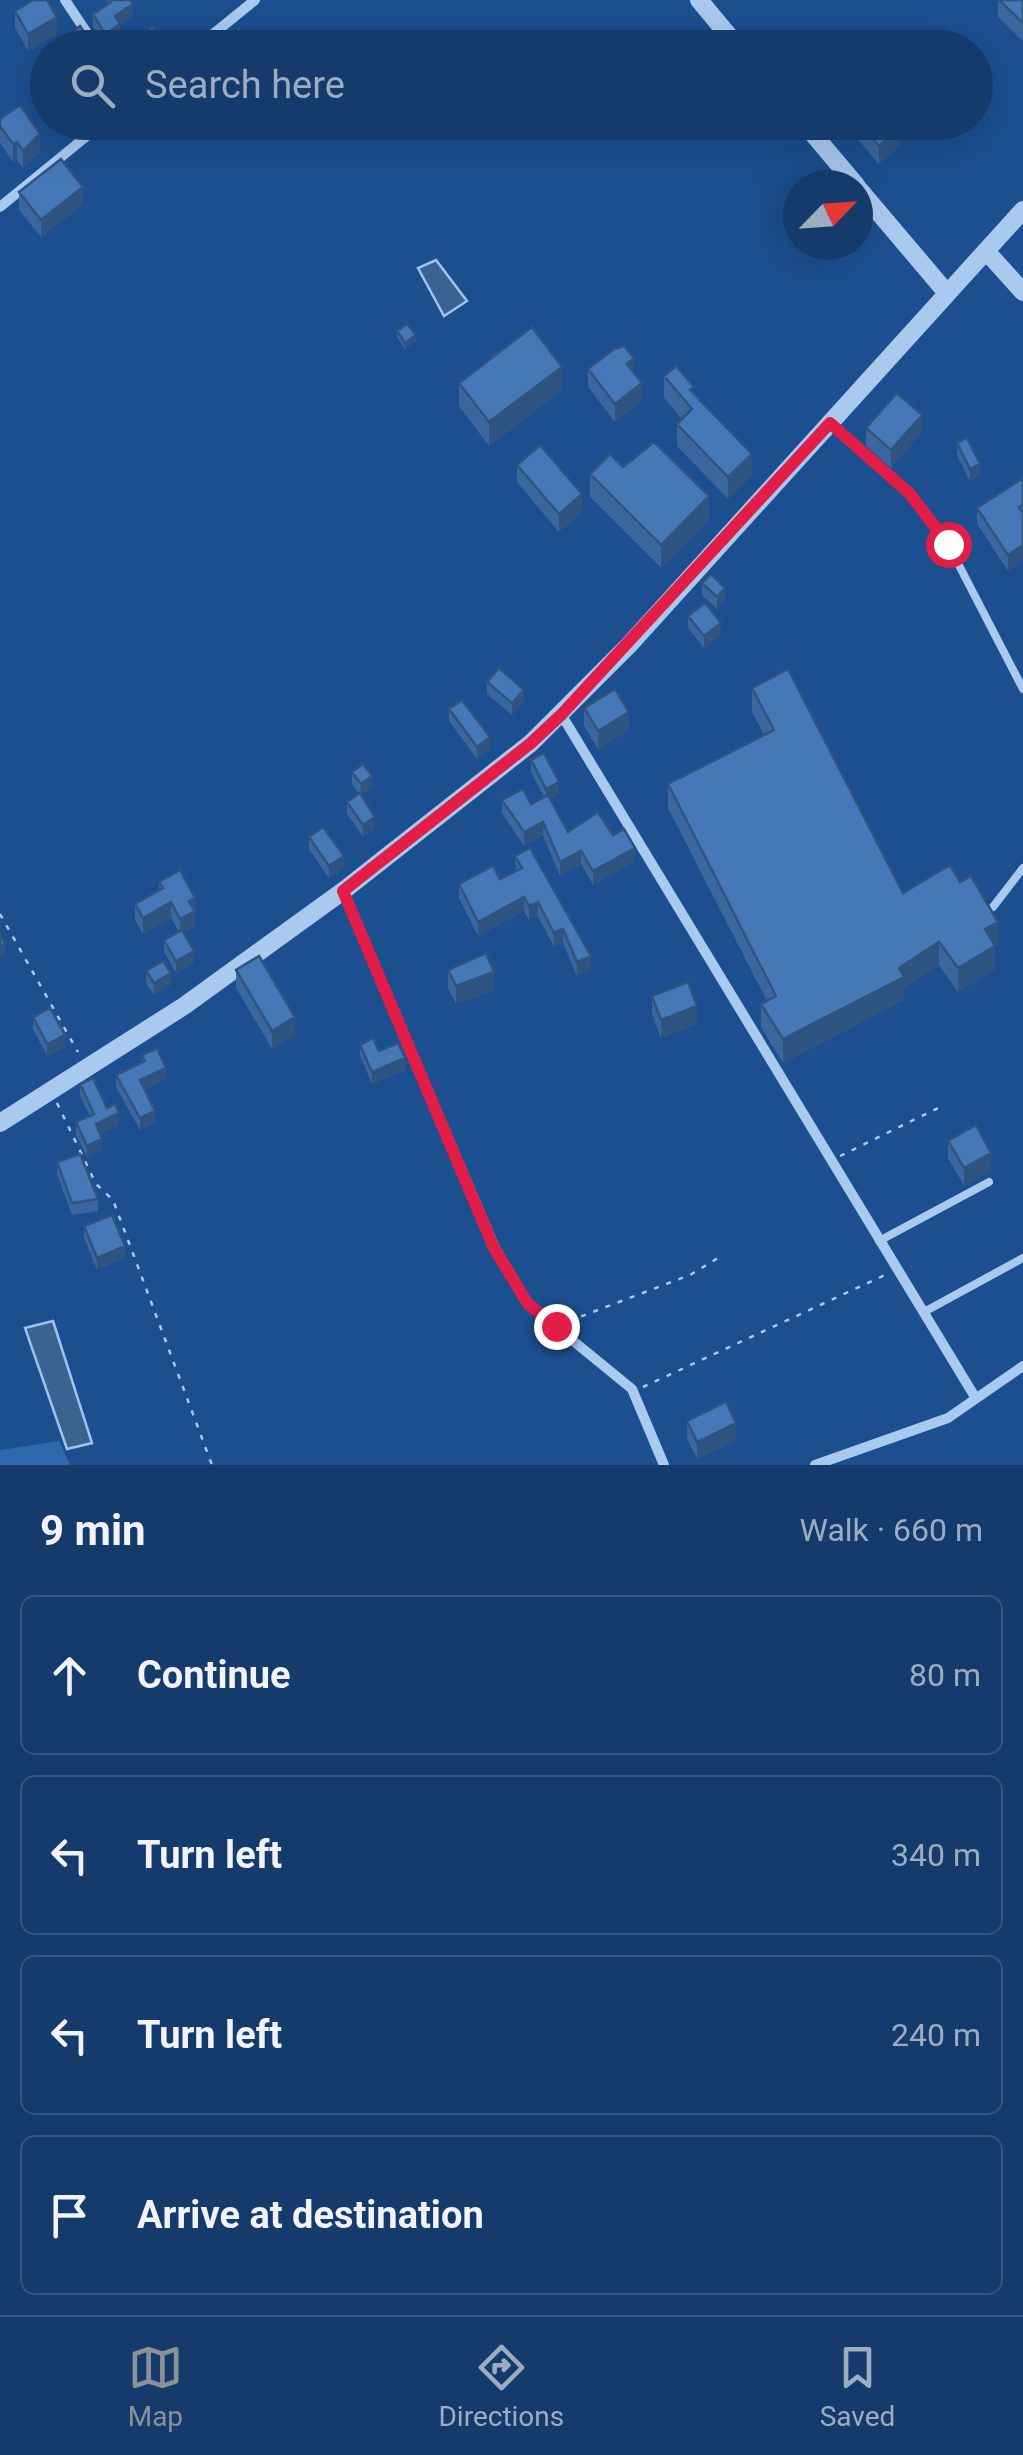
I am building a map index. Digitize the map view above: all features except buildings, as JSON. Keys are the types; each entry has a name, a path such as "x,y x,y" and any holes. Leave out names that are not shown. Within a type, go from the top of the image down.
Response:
{"street":[{"path":"65,0 84,30"},
{"path":"218,30 254,0"},
{"path":"698,0 724,30"},
{"path":"0,207 82,140"},
{"path":"817,140 843,170"},
{"path":"873,205 946,292"},
{"path":"0,1123 87,1070 343,891 531,743 562,714 1023,210"},
{"path":"986,251 1023,292"},
{"path":"562,714 975,1397"},
{"path":"343,891 494,1248 528,1304 632,1389 664,1465"},
{"path":"815,1465 918,1432 948,1418 1023,1366"}],"lane":[{"path":"830,423 910,494 948,544 1023,689"},
{"path":"993,907 1023,868"},
{"path":"879,1241 989,1182"},
{"path":"924,1312 1023,1258"}],"path":[{"path":"0,914 87,1070"},
{"path":"51,1093 96,1184 113,1200 212,1465"},
{"path":"830,1160 938,1108"},
{"path":"556,1326 690,1275 723,1255"},
{"path":"632,1389 649,1387 897,1269"}],"shaded area":[{"path":"436,260 467,301 444,316 418,268"},
{"path":"53,1321 92,1443 67,1449 25,1328"},
{"path":"59,1441 70,1465 0,1465 0,1450"}],"route":[{"path":"556,1326 528,1304 494,1248 343,891 531,743 562,714 830,423 910,494 948,544"}]}
